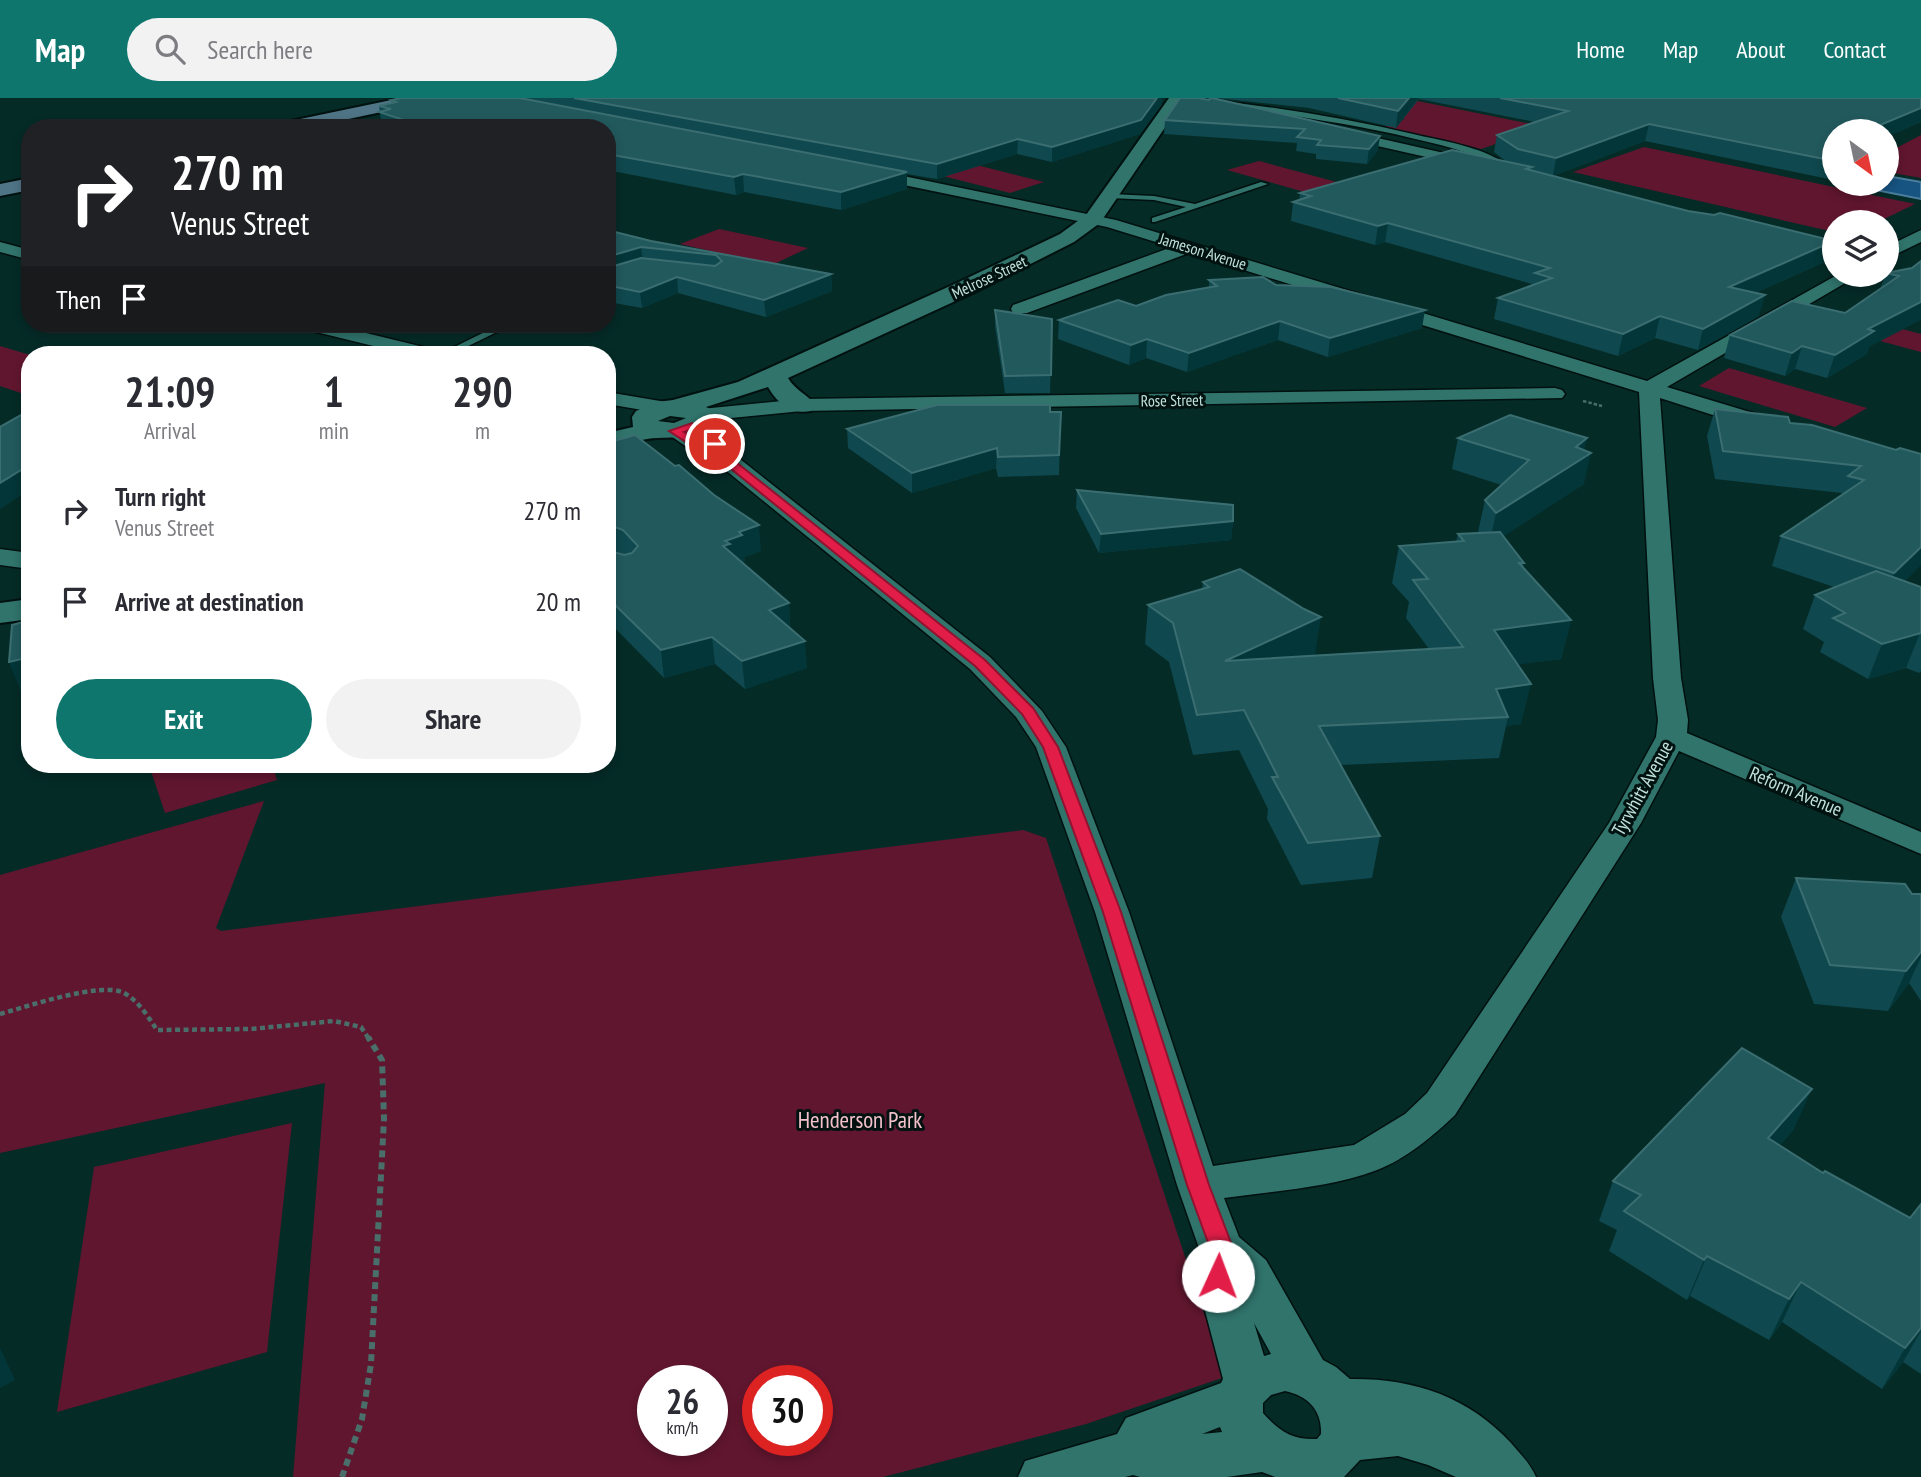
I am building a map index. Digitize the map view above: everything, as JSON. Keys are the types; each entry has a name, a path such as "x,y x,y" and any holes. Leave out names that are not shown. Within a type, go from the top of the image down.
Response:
{"main road":[{"path":"324,119 424,98"},
{"path":"0,188 21,183"}],"street":[{"name":"Melrose Street","path":"616,436 678,421 1067,239 1093,219 1185,99"},
{"path":"1216,104 1521,175"},
{"name":"Jameson Avenue","path":"851,171 1093,219 1774,426"},
{"path":"1899,253 1921,235"},
{"path":"0,247 21,253"},
{"path":"1020,309 1189,247"},
{"path":"1649,388 1829,287"},
{"path":"344,333 396,346"},
{"path":"774,375 795,405"},
{"name":"Tyrwhitt Avenue","path":"1198,1185 1332,1166 1365,1158 1419,1125 1441,1104 1625,823 1671,737 1673,720 1663,625 1649,425 1649,388"},
{"name":"Rose Street","path":"678,421 795,405 1555,394"},
{"path":"616,400 678,421 980,663 1027,711 1041,731 1051,747 1112,912 1198,1185 1222,1248 1250,1273 1305,1444"},
{"path":"0,557 21,560"},
{"name":"Reform Avenue","path":"1671,737 1921,844"},
{"path":"1222,1248 1218,1276 1243,1390 1236,1416 1242,1436 1305,1444"},
{"path":"1133,1452 1143,1434 1243,1390 1265,1373 1284,1370 1305,1444"},
{"path":"1043,1477 1133,1452 1157,1460 1398,1434 1435,1444 1508,1475"}],"lane":[{"path":"1155,220 1264,184"},
{"path":"1110,196 1154,198 1195,207"},
{"path":"462,346 489,333"}],"path":[{"path":"0,1014 80,994 118,991 138,1004 157,1030 251,1029 334,1021 361,1027 382,1060 384,1119 371,1364 362,1419 342,1477"}],"green space":[{"path":"1310,98 1403,98 1546,127 1481,149 1385,127 1405,119"},
{"path":"1921,135 1921,178 1899,174 1899,147"},
{"path":"1644,147 1822,184 1822,196 1877,196 1915,204 1899,212 1822,210 1822,229 1573,172"},
{"path":"1259,161 1340,183 1308,193 1227,170"},
{"path":"965,162 1044,182 1010,193 931,173"},
{"path":"719,229 808,248 772,265 680,244"},
{"path":"1838,312 1921,334 1921,352 1817,324"},
{"path":"0,346 21,352 21,393 0,386"},
{"path":"1729,368 1867,408 1835,427 1699,386"},
{"path":"152,773 275,773 277,780 165,813"},
{"name":"Henderson Park","path":"264,801 216,928 221,931 1023,830 1046,838 1225,1377 1086,1424 883,1477 293,1477 325,1083 0,1153 0,875"},
{"path":"292,1123 267,1352 57,1412 94,1167"}],"water":[{"path":"1899,178 1921,182 1921,199 1899,195"}],"building":[{"path":"520,98 907,172 841,192 743,174 734,177 616,156 616,119 400,119 379,112 391,109 379,106 396,102 391,100"},
{"path":"574,98 1157,98 1141,120 1052,147 1018,139 937,164"},
{"path":"1180,98 1212,98 1380,136 1369,149 1317,145 1321,140 1297,137 1305,129 1165,120"},
{"path":"1338,98 1409,98 1398,111"},
{"path":"1500,98 1921,98 1921,108 1895,119 1822,119 1822,159 1649,124 1556,158 1518,149 1497,135 1568,111"},
{"path":"1452,150 1532,167 1526,169 1688,211 1714,215 1720,213 1822,238 1822,246 1729,287 1765,295 1703,329 1660,316 1623,334 1498,298 1552,278 1535,273 1550,268 1388,223 1378,226 1293,202 1311,196 1300,193"},
{"path":"616,232 831,274 764,300 677,277 640,292 616,287 616,265 641,258 715,266 722,261 716,255 641,247 616,254"},
{"path":"1921,261 1921,302 1868,329 1874,331 1835,355 1802,346 1792,353 1730,335 1792,301 1845,313 1883,287 1899,287 1899,270 1912,268"},
{"path":"1263,277 1276,285 1331,287 1425,310 1330,338 1280,321 1189,353 1147,339 1131,345 1059,320 1118,300 1136,306 1166,295 1217,286 1209,280"},
{"path":"995,310 1052,319 1051,375 1005,376"},
{"path":"937,405 1050,405 1050,412 1061,412 1059,455 998,457 997,448 912,473 847,429"},
{"path":"1715,409 1788,417 1790,423 1812,425 1896,450 1900,448 1921,454 1921,547 1894,573 1781,536 1864,480 1848,476 1861,466 1723,451"},
{"path":"21,415 21,470 0,483 0,427"},
{"path":"1510,415 1587,438 1576,447 1591,453 1496,513 1485,500 1529,460 1458,438"},
{"path":"635,435 675,466 679,465 714,495 759,525 739,532 742,535 725,541 730,544 723,546 789,603 769,610 805,641 742,661 712,637 661,650 616,606 616,553 624,555 632,553 638,546 623,530 616,527 616,440"},
{"path":"1077,490 1233,505 1233,521 1101,534"},
{"path":"1500,532 1524,563 1519,563 1571,620 1494,630 1531,684 1496,689 1508,717 1319,726 1380,836 1308,843 1272,777 1278,777 1244,710 1197,715 1173,623 1148,605 1209,587 1203,582 1240,569 1321,617 1225,661 1463,647 1413,580 1428,579 1399,546 1464,541 1458,534"},
{"path":"1876,571 1921,587 1921,633 1882,644 1833,618 1845,613 1815,595"},
{"path":"21,622 21,659 9,662 12,625"},
{"path":"1796,878 1905,884 1912,894 1921,894 1921,952 1906,971 1830,965"},
{"path":"1742,1048 1812,1089 1768,1138 1823,1173 1825,1171 1910,1218 1921,1204 1921,1328 1905,1348 1801,1282 1789,1299 1707,1256 1704,1260 1624,1211 1641,1195 1613,1181"}],"route":[{"path":"715,444 692,426 675,431 702,448 713,449 980,663 1027,711 1051,747 1112,912 1198,1185 1222,1248 1218,1276"}]}
